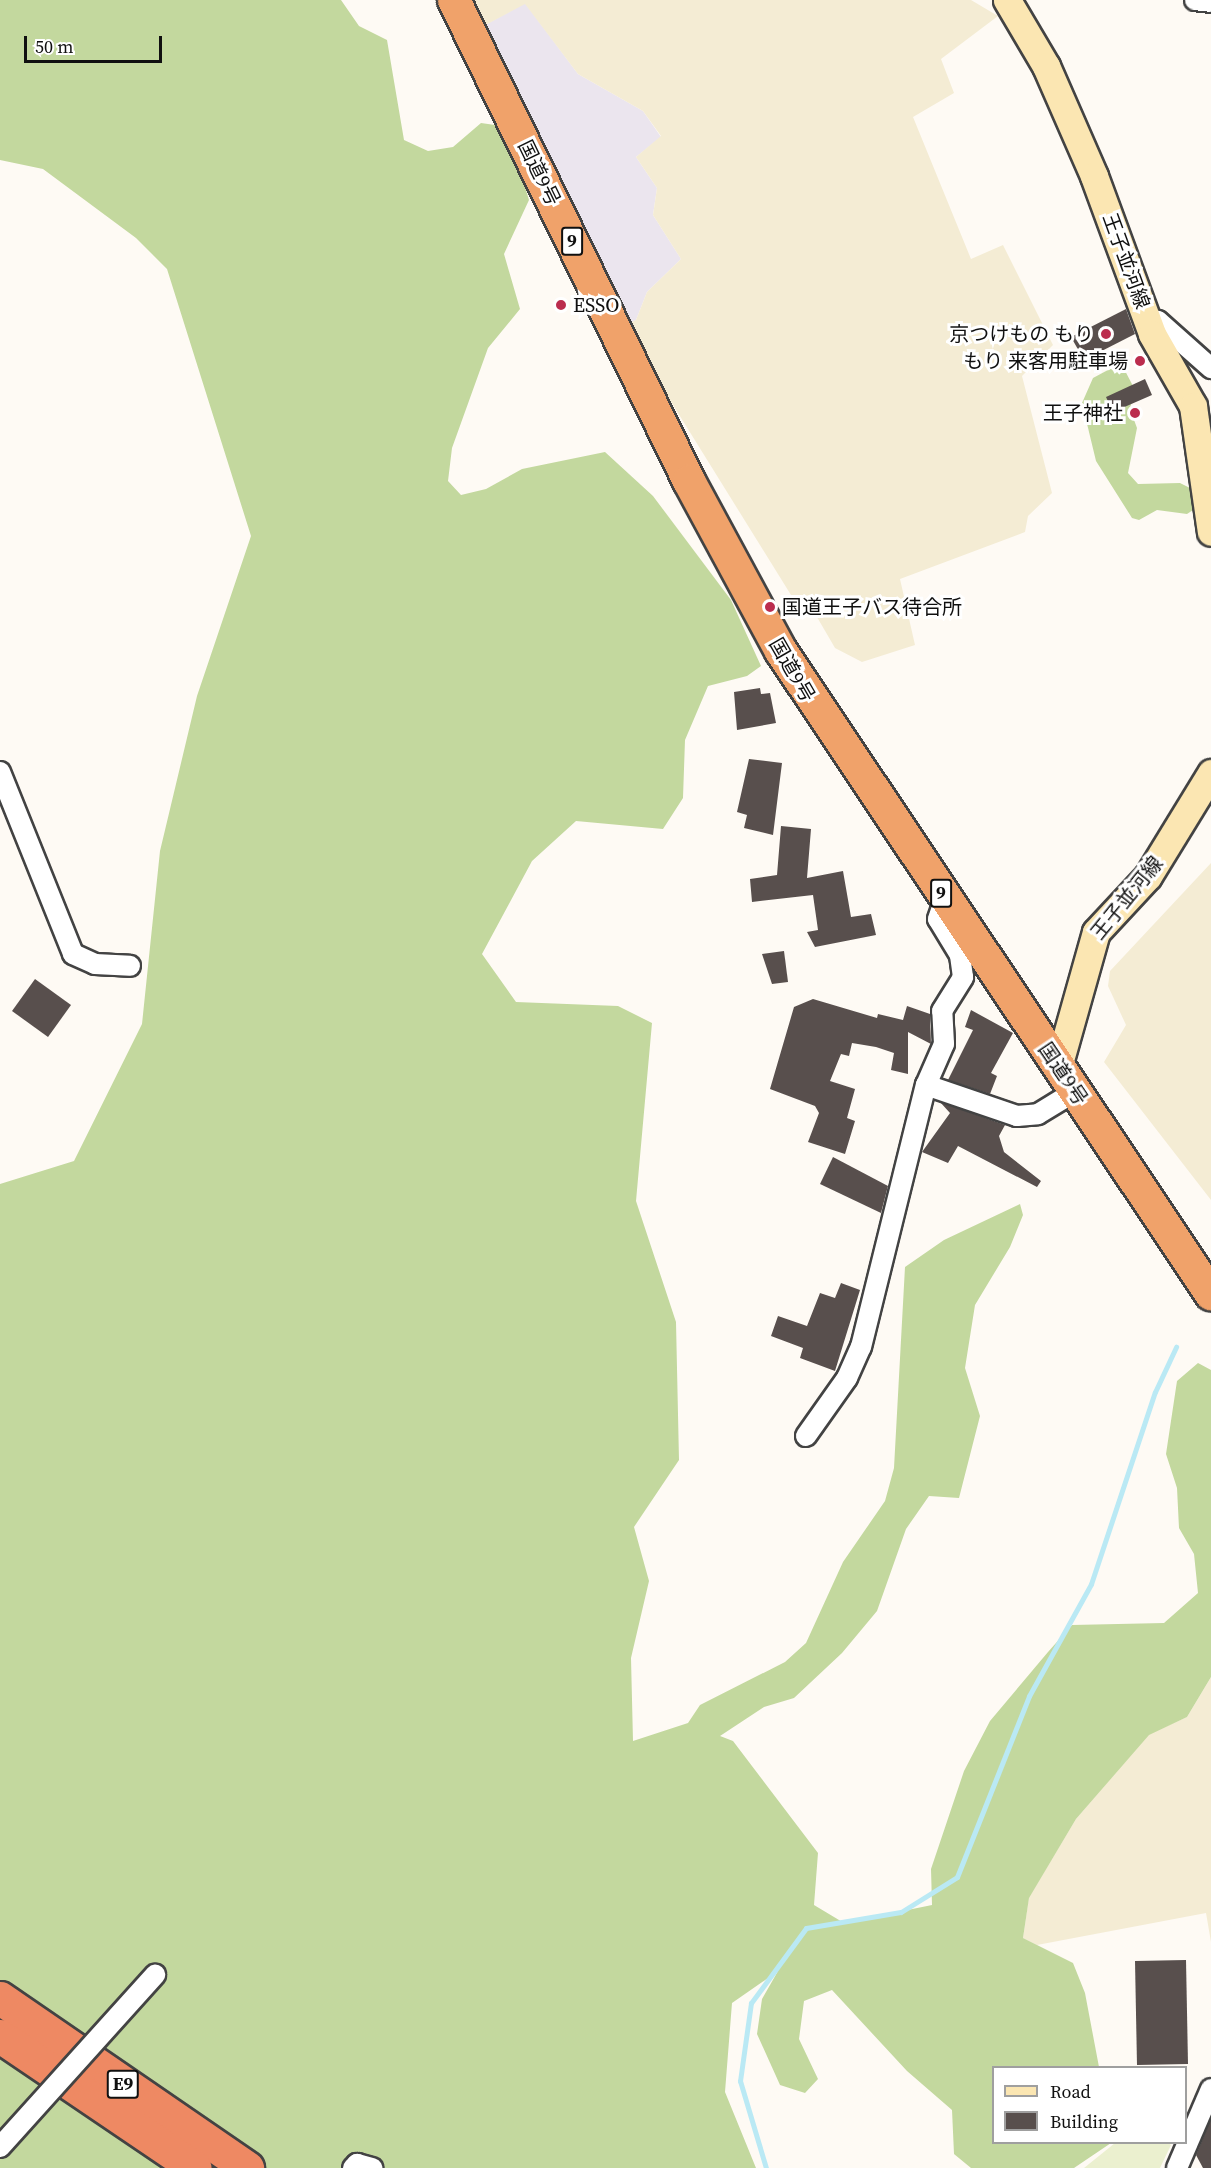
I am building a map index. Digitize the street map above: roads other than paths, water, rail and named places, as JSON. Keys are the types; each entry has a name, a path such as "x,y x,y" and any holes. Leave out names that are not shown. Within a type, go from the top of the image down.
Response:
{"highway":[{"name":"国道9号","path":"454,0 765,623 818,714 1211,1294"},
{"name":"E9","path":"0,1998 247,2168"},
{"name":"E9","path":"0,2036 195,2168"}],"main road":[{"name":"王子並河線","path":"1007,0 1046,66 1147,319 1193,406 1211,532"},
{"name":"王子並河線","path":"1066,1079 1096,932 1148,876 1211,773"}],"street":[{"path":"1195,0 1211,2"},
{"path":"1147,319 1158,321 1211,369"},
{"path":"0,772 73,954 95,964 130,966"},
{"path":"806,1436 847,1378 861,1347 927,1085 944,1044 942,1011 963,977 960,955 938,919 945,899"},
{"path":"927,1085 1017,1116 1038,1114 1066,1079"},
{"path":"0,2147 155,1975"},
{"path":"1177,2168 1211,2089"},
{"path":"353,2168 372,2168"}],"waterway":[{"path":"766,2168 740,2081 751,2003 806,1928 901,1912 957,1877 1029,1696 1091,1584 1155,1392 1176,1347"}],"place":[{"name":"ESSO","path":"561,305"},
{"name":"京つけもの もり","path":"1106,334"},
{"name":"もり 来客用駐車場","path":"1140,361"},
{"name":"王子神社","path":"1135,413"},
{"name":"国道王子バス待合所","path":"770,607"}]}
